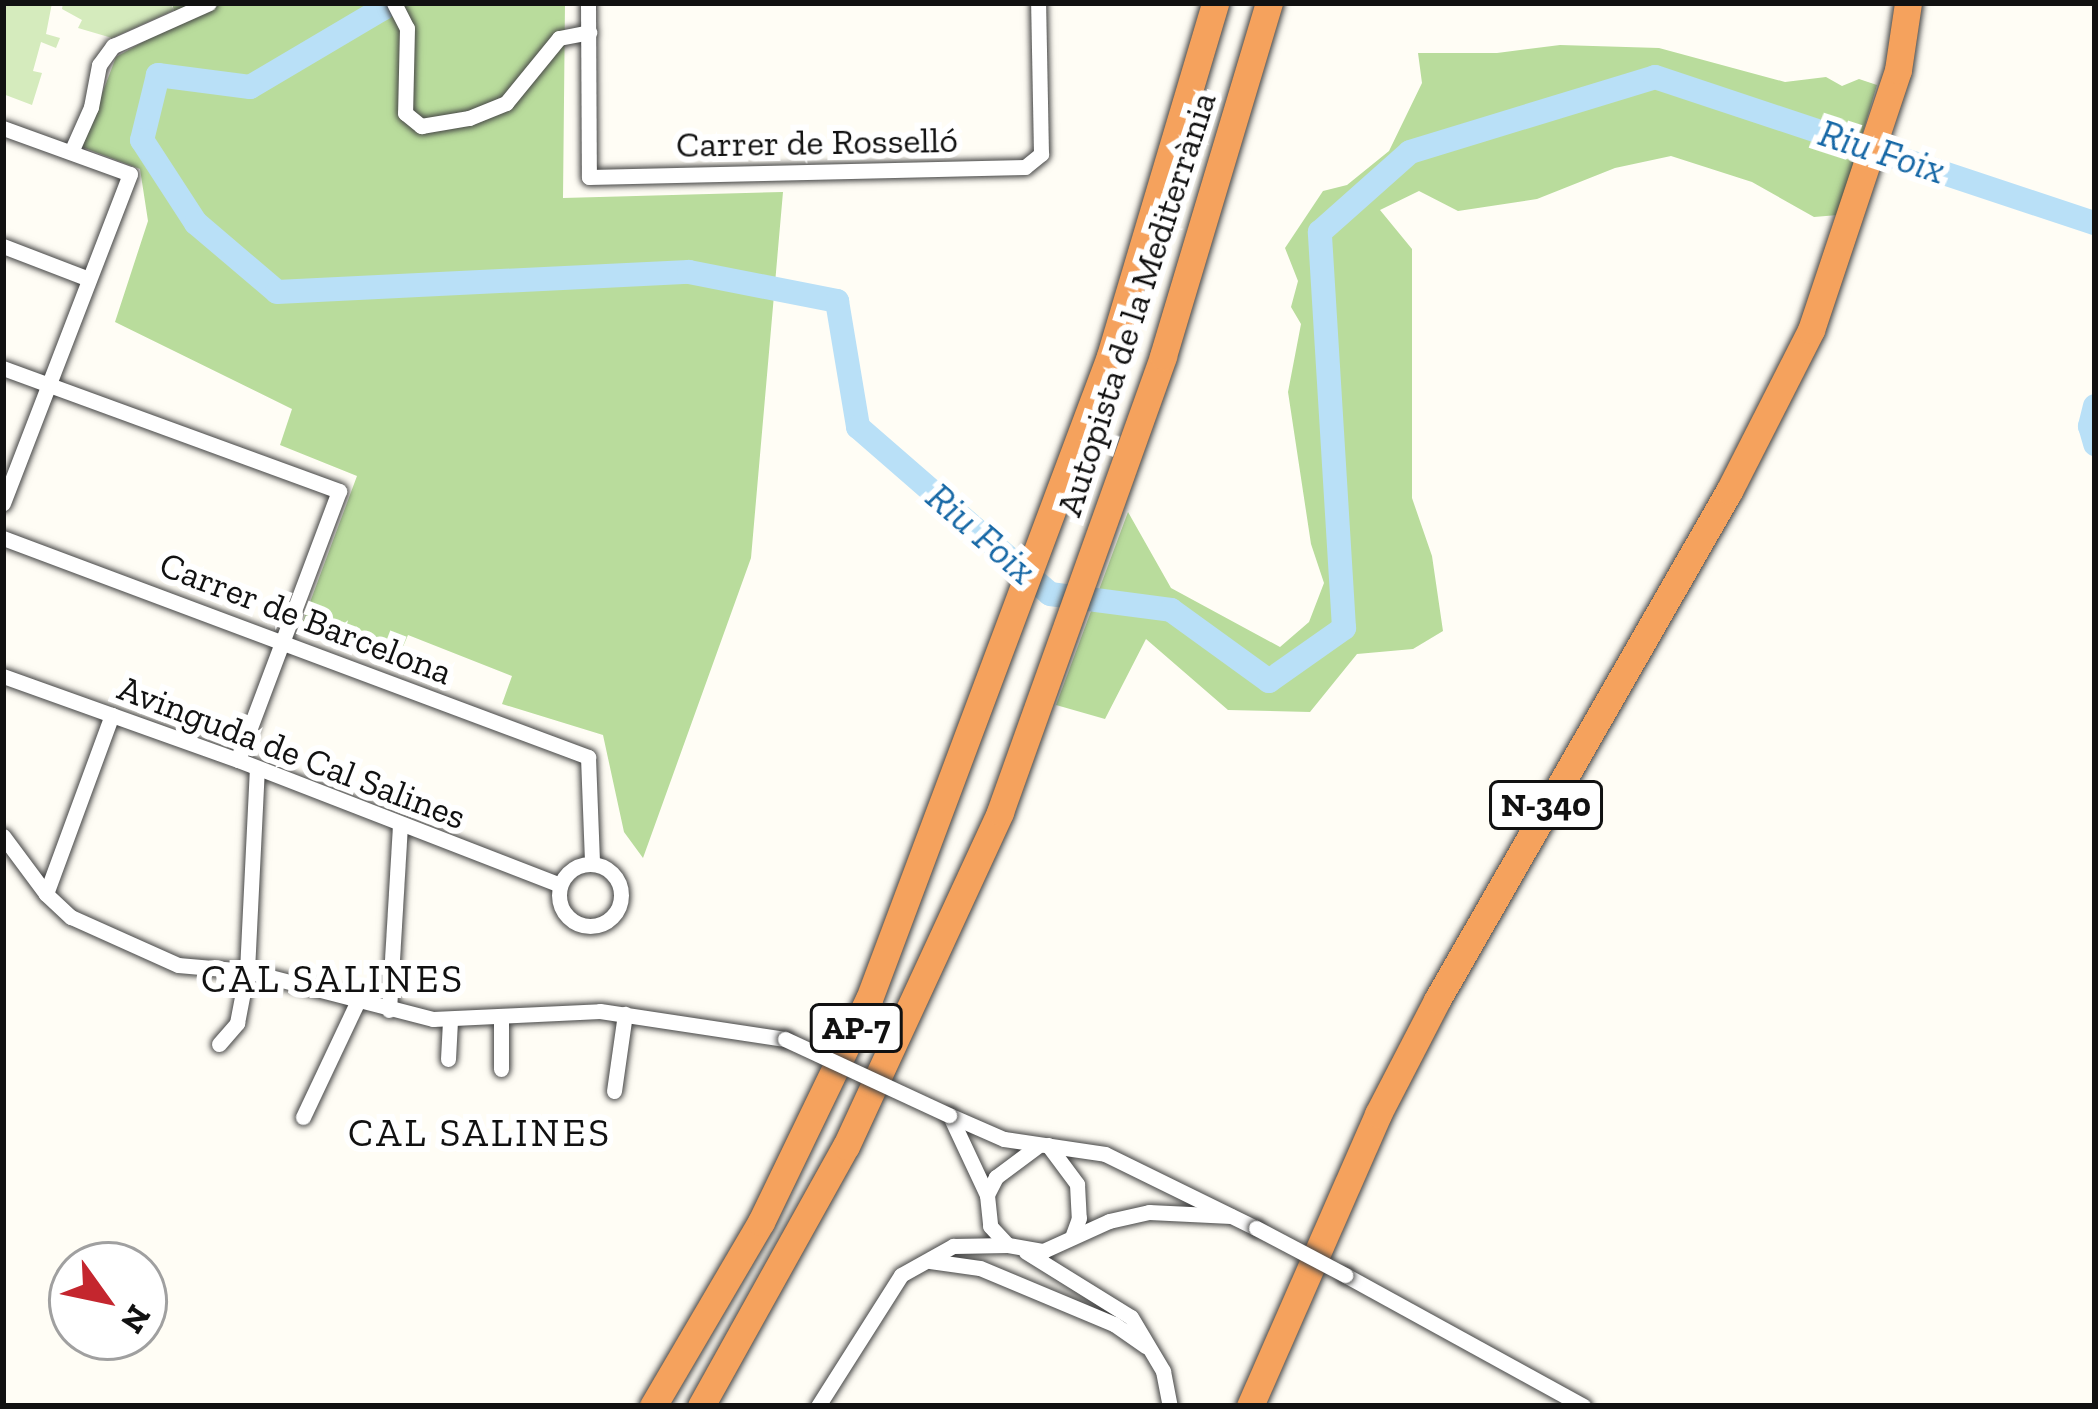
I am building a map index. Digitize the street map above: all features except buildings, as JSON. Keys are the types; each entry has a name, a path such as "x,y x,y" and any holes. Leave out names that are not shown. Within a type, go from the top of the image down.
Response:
{"highway":[{"name":"Autopista de la Mediterrània","path":"653,1406 726,1286 869,999 1110,356 1215,3"},
{"name":"Autopista de la Mediterrània","path":"701,1406 806,1224 1000,812 1163,356 1269,3"},
{"name":"N-340","path":"1250,1406 1378,1114 1529,833 1730,490 1810,330 1890,96 1908,3"}],"street":[{"path":"71,152 91,106 99,64 112,46 209,3"},
{"path":"394,3 407,28 405,113 421,126 469,118 506,104 559,38 589,32 588,3"},
{"name":"Carrer de Rosselló","path":"589,32 590,178 1024,167 1041,154 1038,3"},
{"path":"3,128 130,174 45,383 3,503"},
{"path":"3,246 89,279"},
{"path":"3,368 339,491 238,760"},
{"name":"Carrer de Barcelona","path":"3,538 588,757 592,863"},
{"name":"Avinguda de Cal Salines","path":"3,676 238,760 560,885"},
{"path":"46,894 112,715"},
{"path":"219,1044 237,1023 247,971 257,768"},
{"path":"389,1010 400,826"},
{"path":"3,836 46,894 71,916 154,958 200,969 247,971 357,1003 450,1020 625,1014 785,1039 1004,1139 1105,1154 1256,1228 1583,1406"},
{"path":"592,863 615,877 620,904 603,923 592,926 569,919 562,909 560,885 578,866 592,863"},
{"path":"303,1117 357,1003"},
{"path":"614,1091 625,1014"},
{"path":"501,1018 501,1069"},
{"path":"448,1059 450,1020"},
{"path":"949,1115 988,1195 990,1226 1015,1248 1131,1317 1163,1371 1170,1406"},
{"path":"988,1195 996,1178 1044,1145"},
{"path":"1044,1145 1076,1184 1079,1218 1072,1238"},
{"path":"818,1406 902,1275 952,1246 1043,1251 1108,1221 1149,1212 1232,1216"},
{"path":"930,1261 980,1268 1114,1324 1146,1346"}],"green space":[{"path":"3,3 52,3 46,34 60,38 56,48 41,42 33,71 42,73 32,105 3,94"},
{"path":"63,3 170,3 174,10 112,38 78,28 82,20 62,9"},
{"path":"172,3 565,3 563,198 783,192 751,558 643,858 624,832 603,735 502,704 512,676 408,635 396,663 300,629 357,476 280,445 292,409 115,322 148,221 140,169 82,147 116,57 177,23"},
{"path":"1560,45 1659,48 1785,82 1826,77 1842,86 1859,79 1877,85 1838,215 1814,217 1752,182 1671,156 1615,168 1537,199 1458,211 1419,191 1380,210 1412,249 1412,498 1432,556 1443,631 1413,649 1357,654 1310,712 1228,710 1146,639 1105,719 1056,705 1128,512 1171,588 1280,647 1309,622 1324,583 1311,544 1288,392 1301,324 1291,307 1298,281 1285,248 1323,191 1347,185 1389,151 1422,83 1418,53 1497,53"}],"waterway":[{"name":"Riu Foix","path":"383,3 382,9 250,87 158,75 142,140 196,223 277,292 689,272 837,301 858,427 1050,594 1171,610 1269,681 1344,628 1320,232 1410,152 1655,77 2095,223"},
{"name":"Riu Foix","path":"2095,406 2090,426 2095,444"}],"district":[{"name":"CAL SALINES","path":"333,979"},
{"name":"CAL SALINES","path":"480,1133"}]}
